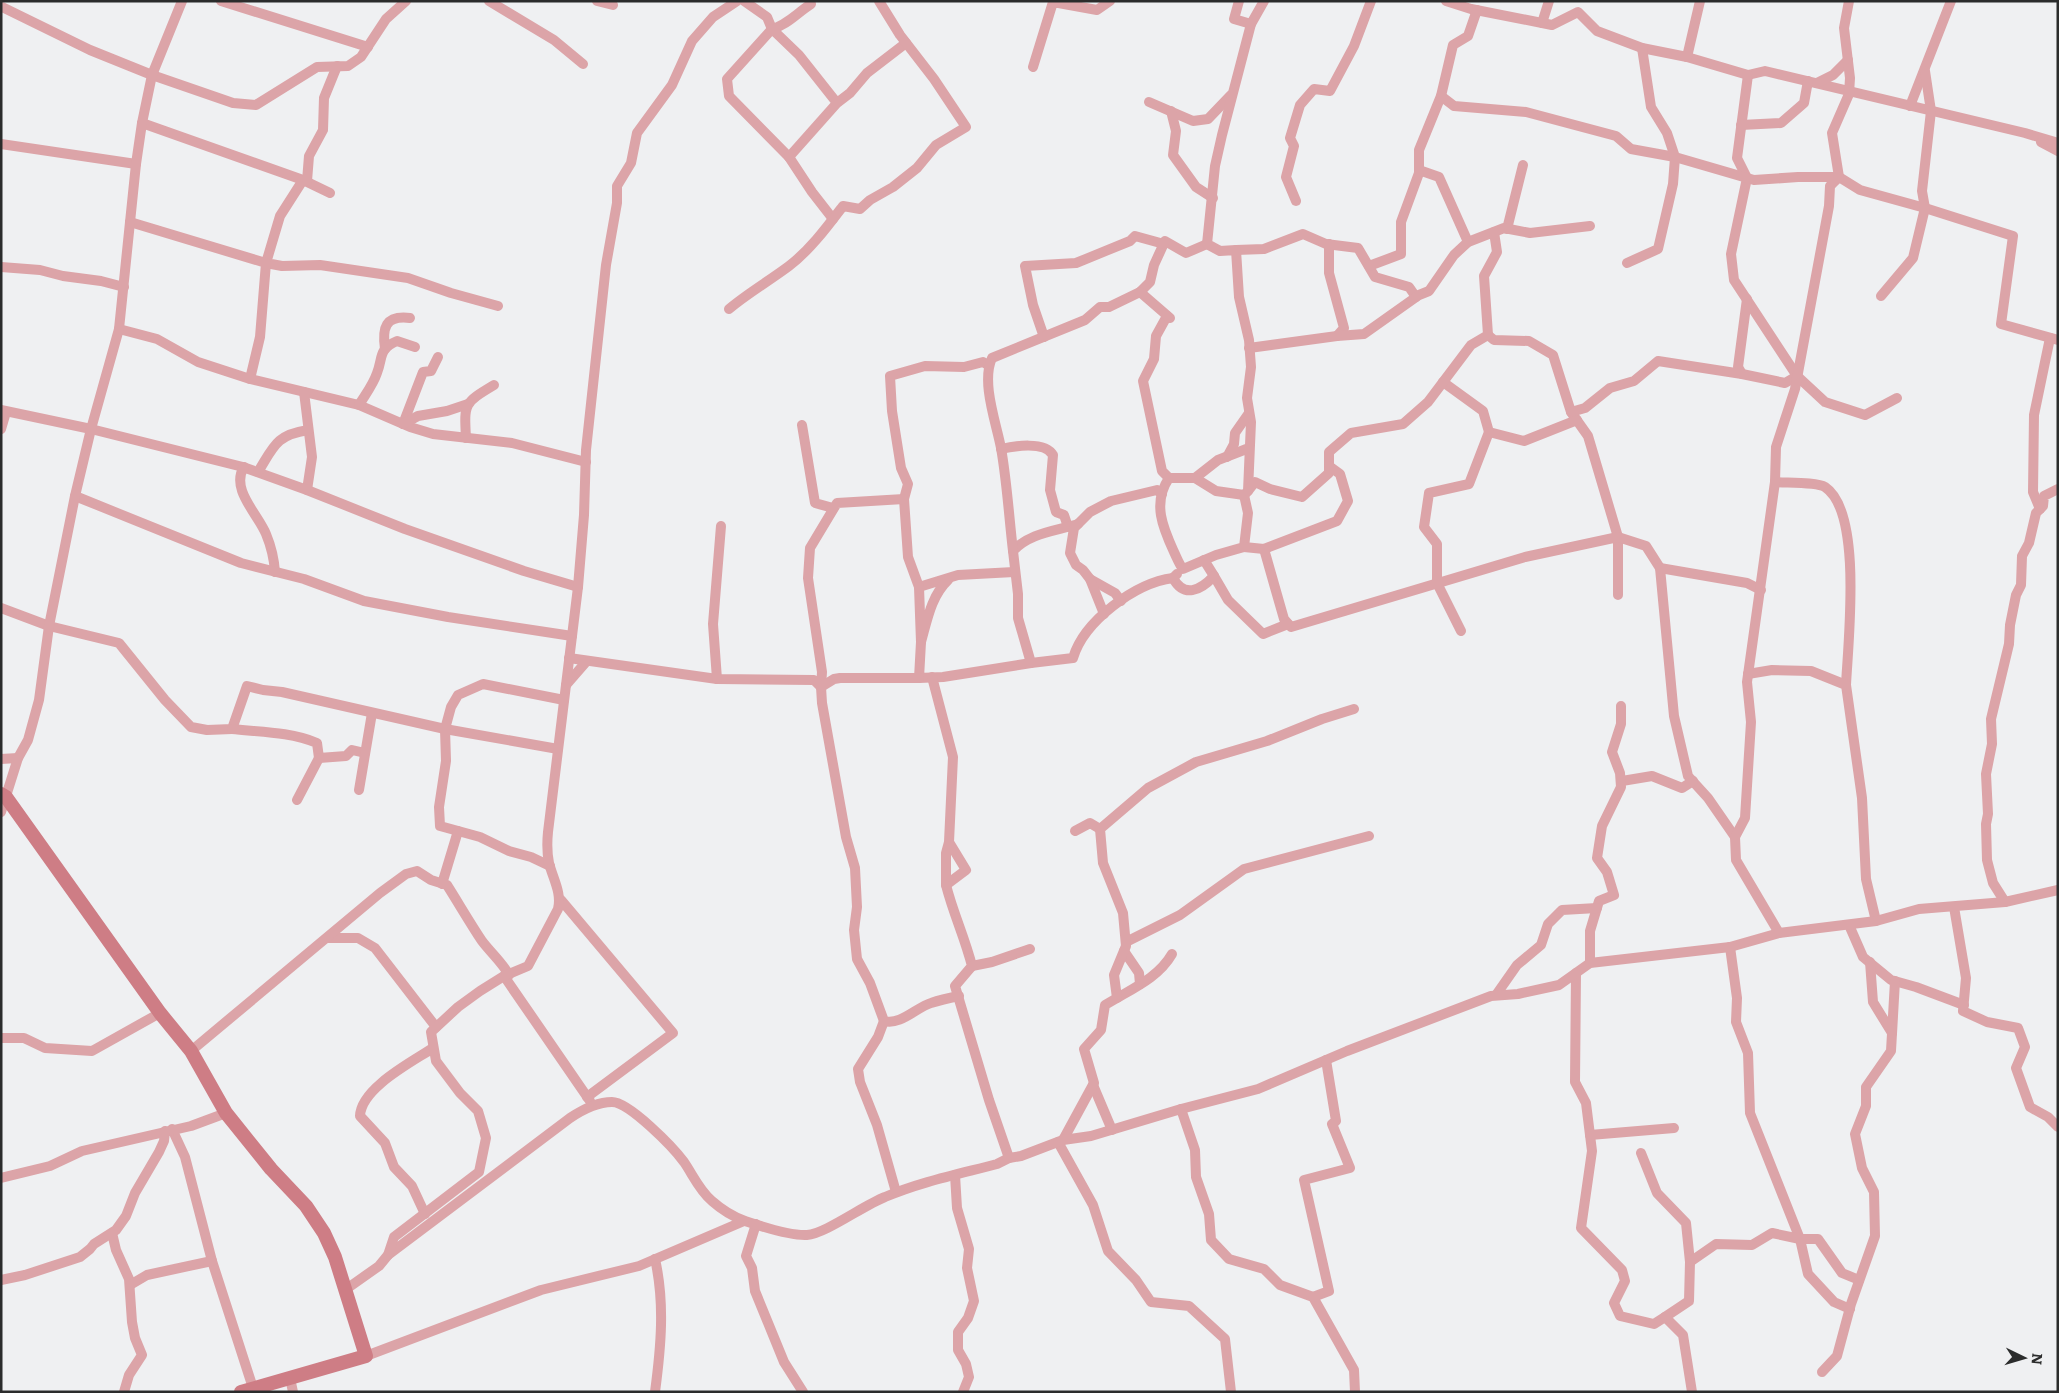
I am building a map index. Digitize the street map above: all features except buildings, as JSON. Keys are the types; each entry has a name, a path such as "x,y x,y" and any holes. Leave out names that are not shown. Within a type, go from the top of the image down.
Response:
{"street":[{"path":"1,812 4,795 18,758 28,740 39,700 50,626 75,496 91,429 119,329 136,164 152,75 182,1"},
{"path":"221,1 368,48"},
{"path":"3,6 90,50 152,75 233,103 256,105 317,67 348,66 361,57 386,19 406,1"},
{"path":"489,1 554,40 583,64"},
{"path":"598,1 613,5"},
{"path":"587,1097 673,1034 561,900 547,851 578,587 586,462 606,265 617,203 617,186 631,163 637,133 672,85 692,41 713,17 737,1"},
{"path":"744,1 767,18 772,29 799,55 837,103"},
{"path":"729,308 790,265 815,241 843,206 860,209 870,200 893,188 917,168 936,145 966,127 906,43 879,1"},
{"path":"1033,66 1053,2 1097,10 1110,1"},
{"path":"1239,1 1234,18 1251,24"},
{"path":"1207,244 1215,166 1251,24 1264,1"},
{"path":"1296,201 1286,177 1294,146 1290,138 1300,105 1314,89 1330,92 1354,46 1371,1"},
{"path":"1446,1 1477,10 1552,25 1578,12 1597,32 1642,48 1686,56 1748,75 1765,71 2058,142"},
{"path":"1542,23 1549,1"},
{"path":"1686,56 1700,1"},
{"path":"1839,177 1832,133 1849,91 1850,78 1844,28 1848,1"},
{"path":"1910,106 1951,1"},
{"path":"811,4 795,14 783,26 772,29 727,78 727,86 729,96 789,157 833,219"},
{"path":"1369,266 1401,254 1401,222 1419,170 1419,150 1441,96 1453,45 1468,36 1477,10"},
{"path":"789,157 837,103 850,93 868,74 906,43"},
{"path":"1627,263 1658,249 1673,184 1675,157 1667,133 1650,107 1642,48"},
{"path":"1812,82 1833,75 1848,60"},
{"path":"250,379 260,337 266,263 280,216 305,181 309,156 322,130 324,98 336,66"},
{"path":"1881,296 1913,258 1925,208 1922,191 1931,111 1925,71"},
{"path":"1748,75 1737,158 1747,178 1731,254 1734,280 1797,376 1825,402 1865,415 1897,398"},
{"path":"1741,125 1782,123 1804,103 1812,82"},
{"path":"1149,102 1193,120 1208,119 1233,93"},
{"path":"1441,96 1454,106 1526,112 1616,136 1631,149 1675,157 1754,180 1839,177 1860,190 2013,236 2001,324 2054,339 2034,414 2033,492 2040,509"},
{"path":"1171,111 1176,131 1172,155 1196,187 1213,198"},
{"path":"142,123 305,181 330,193"},
{"path":"2025,133 2058,151"},
{"path":"1,144 136,164"},
{"path":"1507,229 1523,165"},
{"path":"1419,170 1439,177 1468,242"},
{"path":"1779,933 1736,860 1735,837 1744,818 1751,722 1747,682 1775,482 1776,447 1795,389 1829,206 1830,186 1839,177"},
{"path":"130,222 266,263 282,266 320,266 408,278 451,293 498,306"},
{"path":"1249,348 1364,334 1416,297 1429,292 1454,255 1468,242 1494,232 1507,229 1530,233 1590,226"},
{"path":"1494,232 1497,252 1484,276 1488,335 1494,340 1529,341 1553,355 1574,416 1588,436 1618,537 1618,595"},
{"path":"1207,244 1220,251 1264,249 1303,234 1329,244 1358,248 1374,277 1409,287 1416,297"},
{"path":"1044,337 1033,305 1025,266 1076,263 1130,241 1135,236 1164,244"},
{"path":"1031,663 1018,618 1018,594 1001,449 990,398 988,365 992,358 1084,320 1100,307 1109,307 1140,292 1150,282 1154,265 1165,241 1186,253 1207,244"},
{"path":"1329,244 1329,273 1344,328 1337,336"},
{"path":"1236,250 1239,297 1251,367 1247,398 1251,422 1246,493 1248,513 1244,547"},
{"path":"1,267 40,270 124,287"},
{"path":"1140,292 1169,317 1156,336 1154,358 1143,381 1162,471 1169,478 1195,478 1216,491 1246,493"},
{"path":"1742,374 1738,367 1747,299"},
{"path":"385,350 383,330 389,322 401,317 410,318"},
{"path":"119,329 157,339 188,358 250,379 359,405 403,424 433,434 512,443 586,462"},
{"path":"1246,493 1255,482 1270,489 1302,498 1329,473 1330,452 1351,433 1403,424 1428,402 1471,345 1488,335"},
{"path":"359,405 378,373 381,354 389,344 397,341 415,346"},
{"path":"403,424 423,372 431,371 438,357"},
{"path":"1490,432 1524,441 1574,416 1610,388 1634,381 1658,361 1786,382 1797,376"},
{"path":"920,678 919,587 908,557 904,499 908,484 900,468 892,411 890,376 925,366 964,367 982,362 988,365"},
{"path":"1443,382 1483,411 1490,432 1468,484 1429,493 1424,527 1438,544 1437,583 1461,631"},
{"path":"466,438 464,411 471,399 494,386"},
{"path":"304,392 312,467 307,490"},
{"path":"403,424 418,416 447,411 468,404"},
{"path":"1,429 4,411 91,429 244,467 405,529 524,571 578,587"},
{"path":"1227,457 1234,444 1235,432 1249,413"},
{"path":"802,425 815,503 833,508"},
{"path":"258,472 277,441 295,432 308,430"},
{"path":"1001,449 1042,447 1053,455 1050,490 1056,512 1064,515 1073,525 1070,553 1076,566 1083,570 1090,579 1104,614"},
{"path":"1195,478 1218,460 1249,448"},
{"path":"821,688 834,678 943,677 1073,658 1086,632 1104,614 1135,592 1159,580 1173,578 1183,569 1204,560 1244,547 1264,549 1337,521 1348,501 1340,474 1329,466"},
{"path":"244,467 240,473 243,493 266,533 273,554 275,572"},
{"path":"1169,478 1163,486 1160,517 1164,532 1183,569"},
{"path":"1775,482 1824,486 1836,498 1847,533 1851,577 1846,685 1862,798 1866,879 1876,921"},
{"path":"2005,902 1993,883 1987,860 1986,824 1988,814 1986,774 1992,744 1991,719 2009,644 2010,625 2016,595 2021,585 2022,556 2029,543 2036,513 2043,506 2044,496 2058,489"},
{"path":"1013,551 1018,545 1038,535 1073,525 1090,512 1111,501 1157,490 1162,494"},
{"path":"75,496 241,563 304,579 364,601 448,617 572,636"},
{"path":"896,1192 876,1125 860,1082 858,1069 878,1037 884,1021 870,983 857,959 854,930 857,907 855,868 846,837 821,688 822,672 811,604 809,571 810,548 837,503 904,499"},
{"path":"716,678 713,624 721,526"},
{"path":"1264,549 1284,619 1291,627 1525,557 1618,537 1646,546 1660,568 1674,716 1688,776 1708,798 1735,837"},
{"path":"1204,560 1228,600 1263,634 1288,624"},
{"path":"1660,568 1747,583 1761,590"},
{"path":"919,587 958,575 1014,572"},
{"path":"1173,578 1178,587 1183,590 1196,590 1214,576"},
{"path":"921,642 929,613 940,587 949,579"},
{"path":"1090,579 1115,593 1121,601"},
{"path":"1,608 50,626 119,643 165,700 190,727 207,730 232,729 288,735 318,744 319,758 297,800"},
{"path":"569,658 586,662 716,678 814,680 821,688"},
{"path":"566,685 586,662"},
{"path":"1748,674 1772,670 1811,672 1846,685"},
{"path":"932,677 953,757 946,853 946,885 956,920 966,940 972,966"},
{"path":"550,866 531,857 509,851 480,837 440,826 439,807 446,761 444,728 451,707 458,695 483,684 564,700"},
{"path":"232,729 247,686 444,728 558,749"},
{"path":"1590,963 1590,931 1599,901 1614,895 1607,872 1597,858 1602,826 1621,787 1622,781 1612,752 1621,724 1621,706"},
{"path":"1100,830 1148,788 1196,762 1268,740 1354,709"},
{"path":"359,790 372,713"},
{"path":"319,758 346,756 352,750 365,753"},
{"path":"1,759 18,758"},
{"path":"1622,781 1652,776 1682,788 1693,782"},
{"path":"4,795 160,1013 191,1051 226,1113 272,1170 306,1206 324,1232 366,1356"},
{"path":"1075,831 1090,823 1100,830 1103,863 1123,913 1125,946 1139,973 1140,984"},
{"path":"442,884 458,831"},
{"path":"1117,998 1114,975 1125,946 1180,915 1244,869 1369,836"},
{"path":"946,885 966,870 948,842"},
{"path":"191,1051 380,893 406,874 417,871 431,880 447,885 481,940 493,956 503,965 507,975 594,1106"},
{"path":"345,1290 378,1266 388,1255 570,1118 582,1110 594,1106 613,1102 632,1111 668,1142 684,1162 702,1191 713,1202 744,1221 809,1235 829,1228 868,1204 896,1192 997,1164 1009,1158 1021,1156 1061,1142 1091,1136 1181,1109 1258,1089 1326,1060 1491,996 1518,994 1559,985 1590,963 1730,947 1779,933 1876,921 1919,909 2005,902 2058,890"},
{"path":"388,1255 394,1238 479,1172 486,1138 478,1111 460,1093 436,1061 431,1032 458,1007 507,975 528,966 561,900"},
{"path":"1954,906 1966,978 1963,1011 1987,1022 2018,1028 2025,1047 2016,1068 2030,1107 2048,1117 2058,1127"},
{"path":"1496,996 1517,965 1541,946 1548,924 1562,910 1597,908"},
{"path":"1849,925 1863,957 1891,980 1964,1005"},
{"path":"328,938 358,938 374,948 436,1027"},
{"path":"1730,947 1737,998 1736,1022 1748,1053 1750,1113 1800,1239 1808,1274 1834,1302 1850,1308"},
{"path":"1009,1158 989,1100 955,986 972,966 992,962 1030,949"},
{"path":"1112,1130 1093,1085 1084,1049 1101,1030 1105,1005 1140,984 1164,966 1172,954"},
{"path":"1870,962 1873,1002 1892,1034"},
{"path":"1576,973 1575,1082 1586,1103 1592,1151 1581,1228 1622,1270 1625,1281 1614,1303 1620,1316 1654,1324 1689,1301 1690,1262 1686,1223 1657,1193 1641,1153"},
{"path":"1822,1372 1837,1356 1850,1308 1874,1236 1874,1192 1862,1168 1855,1134 1866,1106 1866,1087 1891,1051 1895,981"},
{"path":"884,1021 900,1020 918,1007 959,996"},
{"path":"1,1038 24,1038 45,1048 92,1051 160,1013"},
{"path":"425,1214 412,1186 394,1167 385,1143 360,1116 360,1106 380,1084 433,1048"},
{"path":"1181,1109 1194,1150 1196,1177 1209,1214 1211,1240 1229,1259 1264,1269 1280,1285 1313,1297 1329,1291 1304,1180 1350,1168 1332,1124 1336,1121 1326,1060"},
{"path":"1061,1142 1093,1085"},
{"path":"1,1178 50,1166 82,1151 191,1126 226,1113"},
{"path":"1590,1135 1674,1128"},
{"path":"1,1280 25,1275 72,1260 90,1250 94,1244 112,1233 126,1216 135,1193 162,1146 168,1130"},
{"path":"168,1130 185,1157 247,1390 292,1385 541,1290 639,1266 744,1221"},
{"path":"1061,1142 1093,1205 1108,1251 1136,1280 1151,1302 1190,1306 1225,1338 1231,1392"},
{"path":"955,1175 957,1208 970,1249 967,1268 974,1301 968,1318 958,1332 958,1350 966,1364 969,1377 963,1392"},
{"path":"756,1224 746,1256 752,1268 755,1291 784,1362 803,1392"},
{"path":"112,1233 116,1250 129,1279 132,1322 135,1338 142,1355 129,1375 124,1392"},
{"path":"1690,1262 1716,1244 1752,1245 1772,1233 1800,1239 1818,1239 1842,1273 1859,1280"},
{"path":"655,1259 661,1284 661,1348 655,1392"},
{"path":"130,1285 146,1275 212,1261"},
{"path":"1313,1297 1354,1370 1355,1392"},
{"path":"1665,1317 1683,1334 1692,1392"}]}
